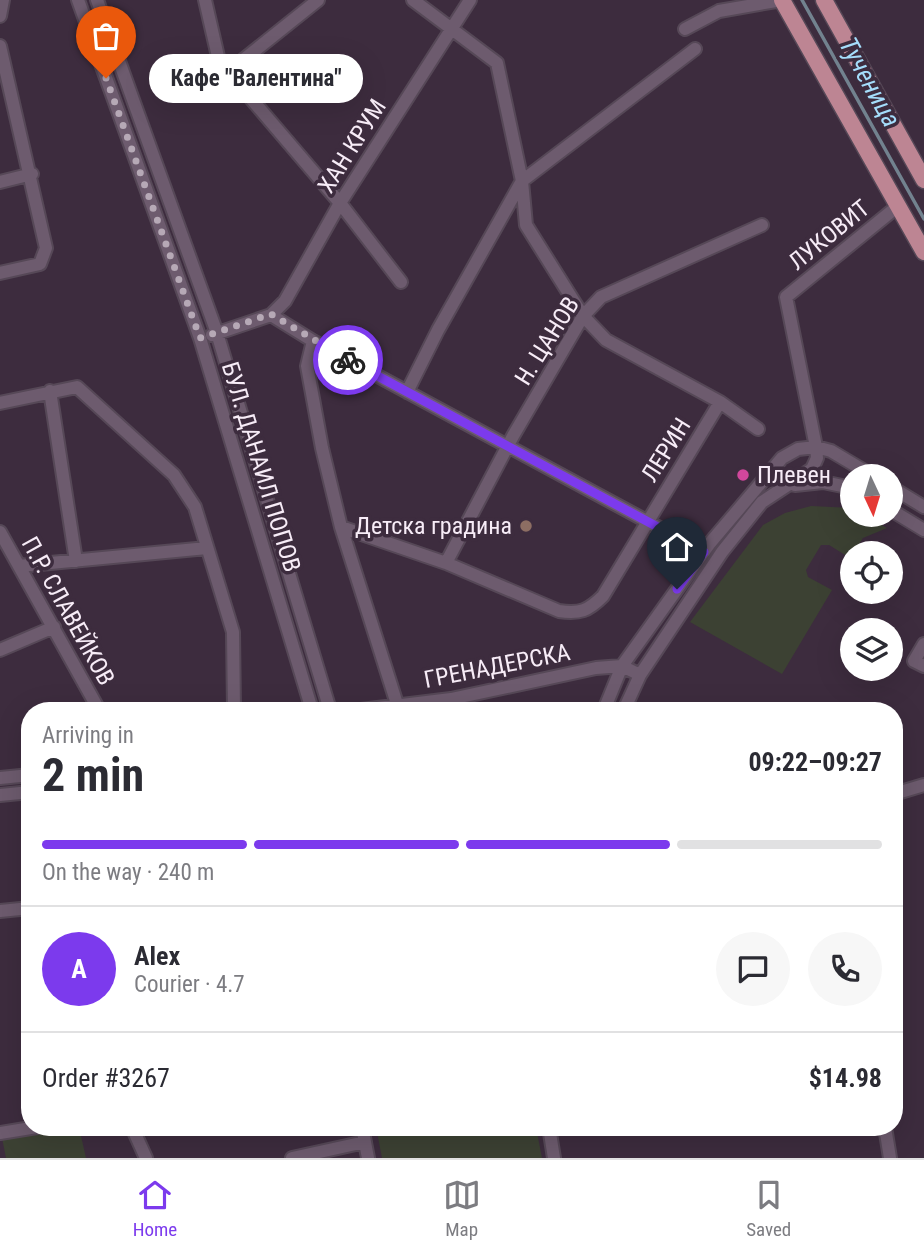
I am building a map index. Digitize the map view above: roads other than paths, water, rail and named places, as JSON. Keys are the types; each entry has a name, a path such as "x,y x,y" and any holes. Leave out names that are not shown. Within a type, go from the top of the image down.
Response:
{"main road":[{"path":"782,0 924,252"},
{"path":"824,0 924,179"}],"street":[{"path":"0,16 3,0"},
{"name":"БУЛ. ДАНАИЛ ПОПОВ","path":"78,0 200,338 310,702"},
{"name":"БУЛ. ДАНАИЛ ПОПОВ","path":"97,0 217,333 328,702"},
{"path":"205,0 219,61 340,203 401,282"},
{"path":"228,72 318,0"},
{"path":"412,0 451,31 486,51 497,63 522,181 526,225 583,316 606,340 720,402 758,429"},
{"name":"ХАН КРУМ","path":"271,314 285,301 340,203 470,0"},
{"path":"685,29 719,11 782,0"},
{"path":"0,46 5,88 32,174 47,248 40,264 0,273"},
{"path":"407,391 438,330 522,181 695,49"},
{"path":"0,182 32,174"},
{"name":"ЛУКОВИТ","path":"816,447 786,297 898,206"},
{"name":"Н. ЦАНОВ","path":"446,563 508,444 583,316 600,297 762,225"},
{"path":"200,338 271,314 313,341 704,552"},
{"path":"313,341 307,366 341,527 396,702"},
{"path":"0,403 72,386 83,390 174,475 195,508 233,632 234,702"},
{"path":"50,391 76,561"},
{"name":"ЛЕРИН","path":"446,563 559,611 588,611 603,596 720,402"},
{"path":"607,702 622,666 704,552 782,457 798,449 816,447 831,451 853,464"},
{"path":"628,702 639,676 746,520 762,502 812,469 817,458 816,447"},
{"path":"778,491 810,482 840,486"},
{"path":"903,495 924,508"},
{"path":"903,517 924,530"},
{"path":"341,527 446,563"},
{"name":"П.Р. СЛАВЕЙКОВ","path":"0,532 95,702"},
{"path":"19,566 207,548"},
{"path":"0,650 54,627"},
{"path":"924,644 914,661 924,666"},
{"path":"622,666 639,676"},
{"name":"ГРЕНАДЕРСКА","path":"419,702 452,699 596,668 622,666"},
{"path":"0,778 21,776"},
{"path":"903,791 924,785"},
{"path":"0,795 21,793"},
{"path":"0,911 21,909"},
{"path":"0,1133 21,1130"},
{"path":"136,1136 146,1158"},
{"path":"364,1136 368,1158"},
{"path":"550,1136 554,1158"},
{"path":"886,1136 890,1158"},
{"path":"292,1158 365,1142"}],"waterway":[{"name":"Тученица","path":"802,0 924,219"}],"place":[{"name":"Кафе \"Валентина\"","path":"106,78"},
{"name":"Плевен","path":"743,475"},
{"name":"Детска градина","path":"526,526"}]}
